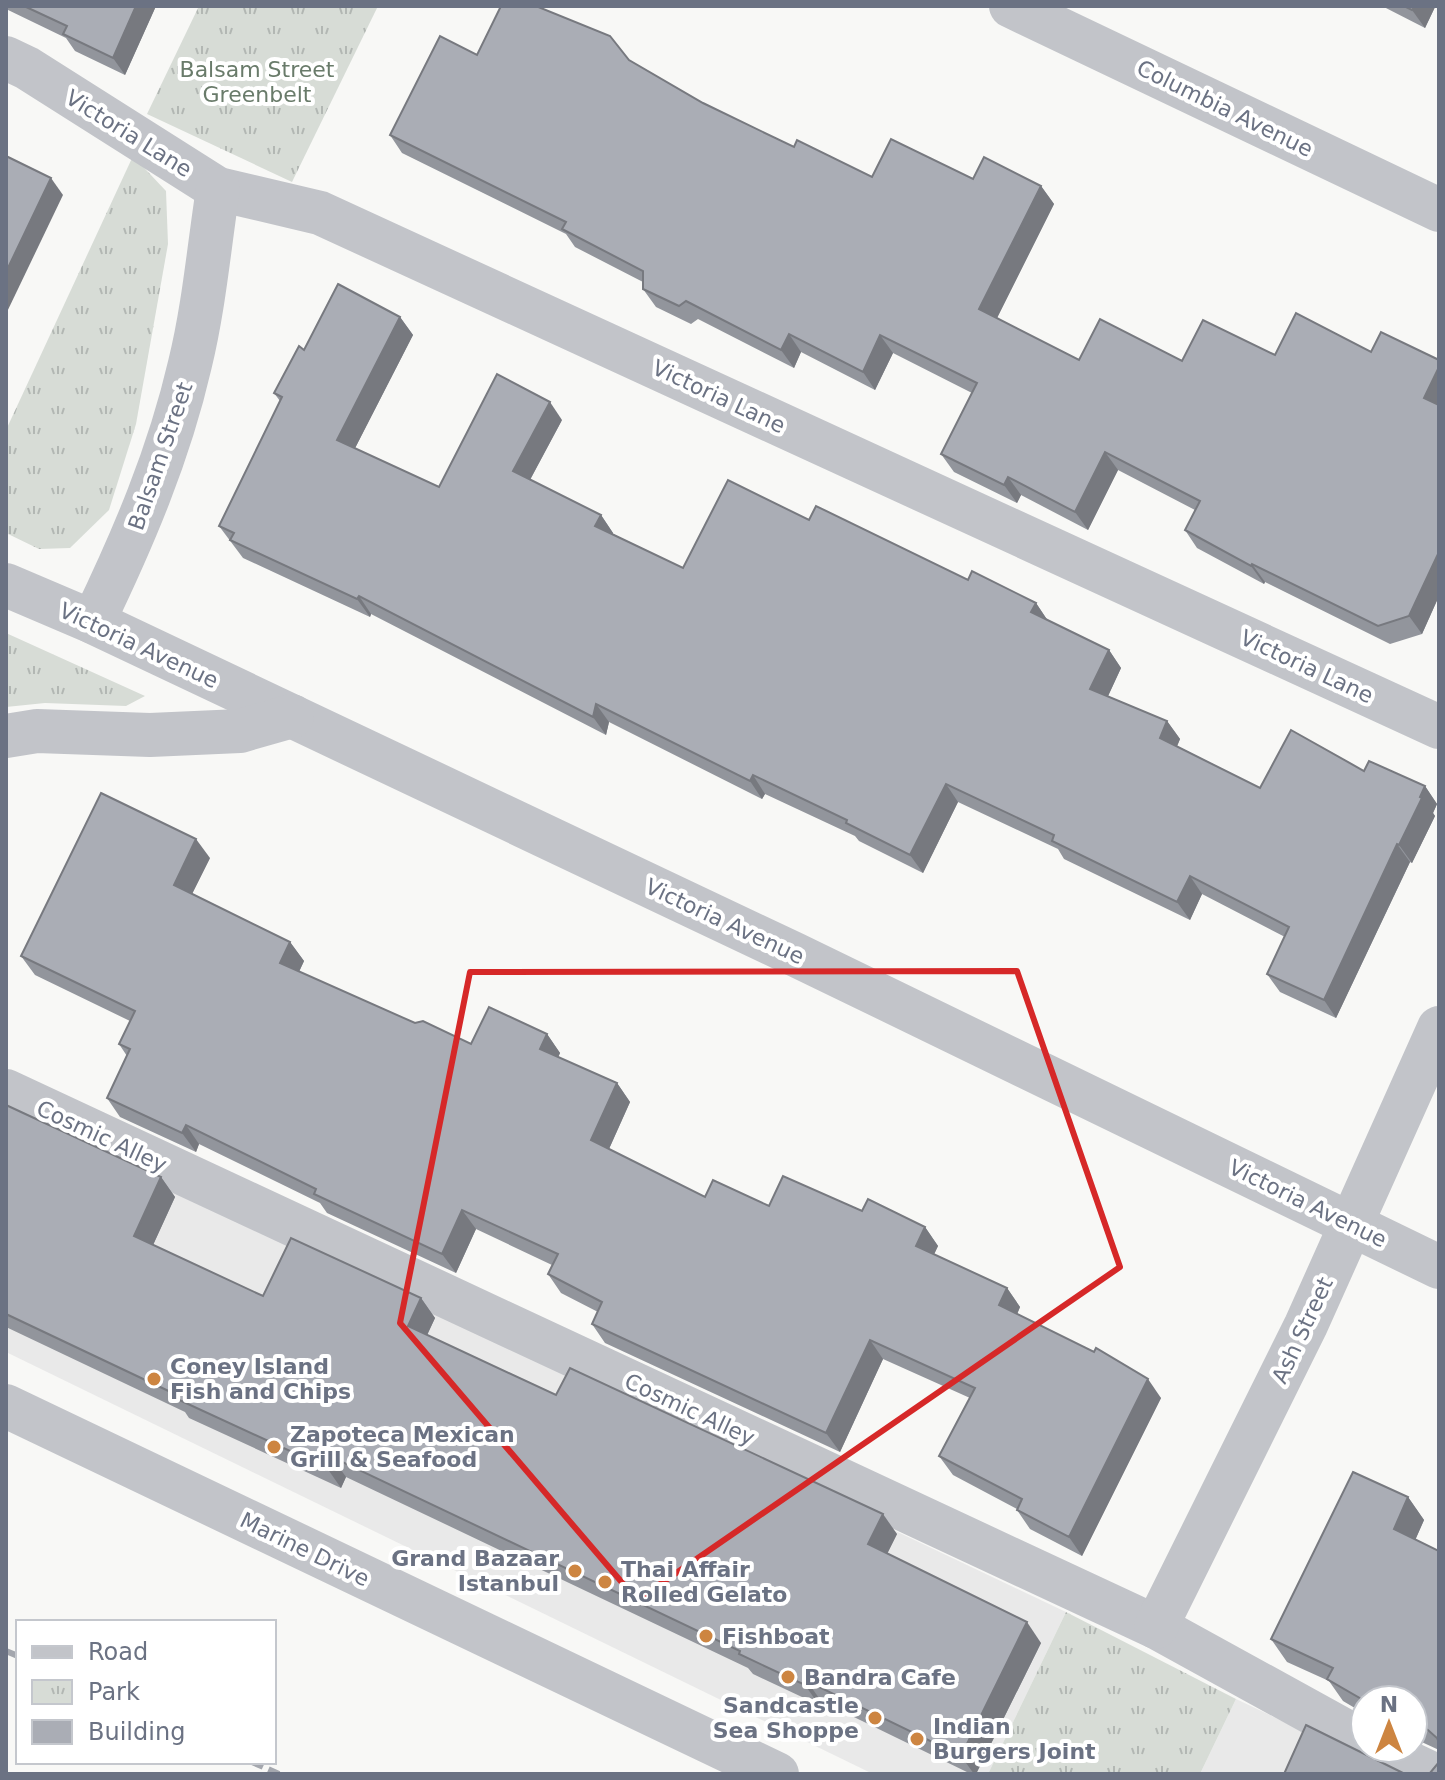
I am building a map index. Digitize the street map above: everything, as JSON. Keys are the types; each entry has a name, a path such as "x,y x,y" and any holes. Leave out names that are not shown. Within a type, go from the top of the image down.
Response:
{"street":[{"name":"Columbia Avenue","path":"1011,6 1439,210"},
{"name":"Victoria Lane","path":"6,58 27,68 218,189 320,213 1439,727"},
{"name":"Balsam Street","path":"93,622 127,550 168,447 191,362 218,189"},
{"name":"Victoria Avenue","path":"6,585 93,622 809,961 1439,1267"},
{"path":"6,736 37,731 150,735 240,731 292,716"},
{"name":"Ash Street","path":"1156,1627 1306,1325 1439,1028"},
{"name":"Cosmic Alley","path":"6,1091 1156,1627 1349,1733"},
{"name":"Marine Drive","path":"6,1406 777,1774"},
{"path":"1411,1764 1432,1774"}],"highlighted area":[{"path":"1017,971 1120,1267 637,1600 400,1323 470,972"}],"shaded area":[{"path":"6,1108 1066,1612 988,1774 873,1774 6,1352"},
{"path":"1236,1699 1349,1753 1349,1764 1373,1764 1394,1774 1200,1774"}],"green space":[{"name":"Balsam Street Greenbelt","path":"199,6 378,6 292,182 147,114"},
{"path":"133,156 166,191 168,244 136,424 109,510 70,548 39,549 6,533 6,430"},
{"path":"6,633 145,696 126,706 45,703 6,707"},
{"path":"1066,1612 1236,1699 1200,1774 988,1774"}],"building":[{"path":"24,6 136,6 113,58 63,34 67,26"},
{"path":"501,6 536,6 610,36 629,60 703,103 794,147 797,140 872,177 891,139 973,179 984,157 1041,186 979,309 1079,360 1100,319 1182,361 1203,320 1275,355 1296,313 1371,352 1381,332 1439,360 1439,367 1424,398 1439,405 1439,555 1409,616 1378,626 1251,566 1185,530 1200,501 1105,452 1075,512 1008,477 1004,485 941,454 977,383 880,335 863,372 789,334 781,350 686,301 679,306 643,289 643,271 562,229 566,222 390,135 440,36 477,55"},
{"path":"6,156 51,178 6,272"},
{"path":"338,284 400,317 337,440 439,487 497,374 550,402 513,471 601,515 595,526 683,568 728,480 809,520 816,506 968,580 972,571 1036,603 1031,612 1109,650 1090,689 1167,721 1160,738 1260,788 1291,730 1364,771 1369,761 1425,786 1422,798 1397,844 1324,1000 1267,974 1289,927 1190,876 1177,902 1052,841 1054,835 946,784 910,855 846,823 847,820 753,775 750,781 596,704 593,717 359,596 357,599 230,540 234,533 219,526 282,397 274,393 299,346 304,350"},
{"path":"101,793 196,839 174,885 290,942 280,963 415,1023 423,1021 471,1044 489,1007 547,1034 540,1049 617,1083 591,1140 705,1197 713,1180 769,1206 783,1176 862,1211 868,1199 925,1227 916,1246 1007,1288 999,1305 1094,1352 1096,1348 1148,1379 1069,1537 1017,1510 1022,1499 939,1456 975,1388 870,1340 826,1433 592,1324 602,1302 548,1274 558,1254 462,1210 442,1254 314,1194 316,1189 186,1125 182,1133 107,1098 130,1049 119,1044 135,1011 21,956"},
{"path":"6,1105 161,1177 134,1236 263,1296 291,1238 421,1298 408,1326 556,1395 570,1368 883,1514 868,1544 1027,1622 961,1756 807,1681 805,1685 739,1654 740,1651 332,1457 327,1468 175,1398 177,1395 6,1314"},
{"path":"1353,1472 1408,1497 1394,1529 1439,1551 1439,1743 1429,1731 1429,1684 1349,1684 1349,1692 1327,1679 1333,1668 1271,1639"},
{"path":"1306,1725 1349,1746 1349,1764 1385,1764 1405,1774 1284,1774"},
{"path":"1439,1762 1439,1774 1426,1774 1430,1773"}],"railway":[{"path":"6,1651 16,1655"},
{"path":"256,1764 279,1774"}],"place":[{"name":"Coney Island Fish and Chips","path":"154,1379"},
{"name":"Zapoteca Mexican Grill & Seafood","path":"274,1447"},
{"name":"Grand Bazaar Istanbul","path":"575,1571"},
{"name":"Thai Affair Rolled Gelato","path":"605,1582"},
{"name":"Fishboat","path":"706,1636"},
{"name":"Bandra Cafe","path":"788,1677"},
{"name":"Sandcastle Sea Shoppe","path":"875,1718"},
{"name":"Indian Burgers Joint","path":"917,1739"}]}
